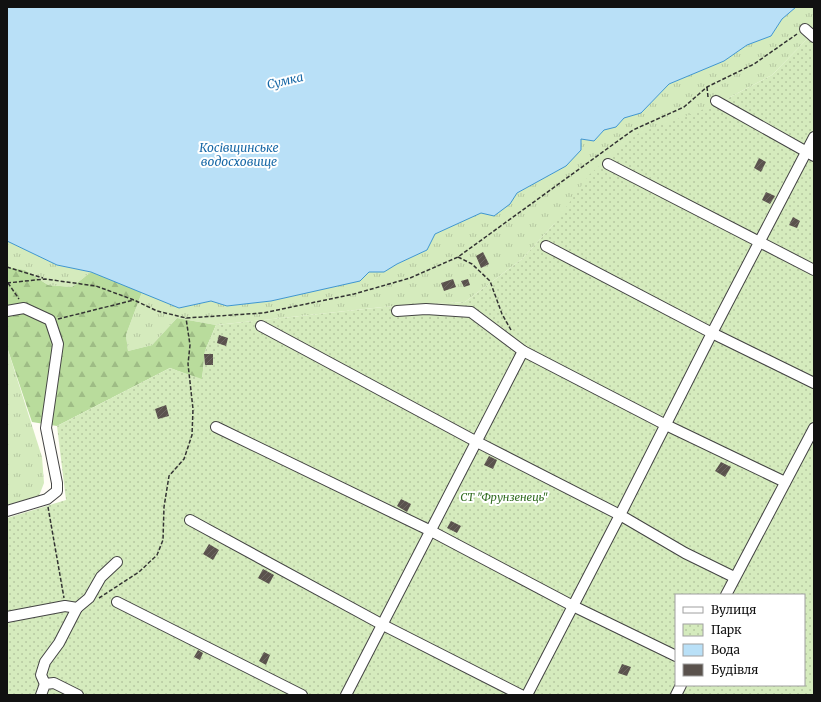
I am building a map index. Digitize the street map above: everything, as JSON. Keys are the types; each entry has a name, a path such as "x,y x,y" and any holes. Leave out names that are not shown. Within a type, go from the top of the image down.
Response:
{"street":[{"path":"805,29 814,37"},
{"path":"716,101 810,154"},
{"path":"527,695 758,242 810,154 814,137"},
{"path":"608,164 814,270"},
{"path":"546,246 712,333 814,383"},
{"path":"7,311 24,308 50,320 58,344 46,428 57,483 57,491 47,499 7,511"},
{"path":"397,311 426,309 471,312 523,351 666,425 785,482"},
{"path":"261,326 477,442 620,515 685,553 734,577"},
{"path":"346,695 523,351"},
{"path":"216,427 431,531 573,606 675,656"},
{"path":"726,594 734,577 814,428"},
{"path":"190,520 383,624 521,695"},
{"path":"41,695 45,684 41,675 45,662 59,643 77,608 89,598 102,577 117,562"},
{"path":"117,602 302,695"},
{"path":"7,617 65,606 77,608"},
{"path":"45,684 54,683 78,695"},
{"path":"676,695 680,686"}],"path":[{"path":"7,267 45,279 96,286 134,300 157,311 186,318 263,313 354,294 410,278 458,257 633,130 684,107 707,87 754,64 805,29"},
{"path":"458,257 472,264 490,281 502,314 513,333"},
{"path":"24,308 7,283 45,279"},
{"path":"50,320 134,300"},
{"path":"98,599 140,572 157,555 163,540 164,507 169,476 184,459 192,435 193,409 188,364 190,345 186,318"},
{"path":"47,499 50,526 65,606"}],"green space":[{"path":"796,7 814,7 814,32 772,75 715,105 554,224 522,259 465,302 383,307 216,325 177,318 152,345 128,351 126,335 142,292 179,308 211,301 227,306 271,301 359,281 369,272 384,272 397,264 427,250 435,234 482,212 510,204 517,193 566,166 581,139 594,141 604,130 616,127 624,118 641,113 669,84 724,61 747,45 771,36 782,19"},
{"name":"СТ \"Фрунзенець\"","path":"814,32 814,695 7,695 7,518 66,500 57,426 170,368 202,379 205,351 216,325 383,307 465,302 522,259 554,224 590,174 637,134 715,105 772,75"},
{"path":"7,241 57,265 91,272 72,287 48,285 25,270 7,267"},
{"path":"7,267 25,270 48,285 72,287 91,272 142,292 126,335 128,351 152,345 177,318 216,325 205,351 202,380 170,368 57,426 32,422 7,347"},
{"path":"7,347 42,457 44,483 39,496 7,505"}],"water":[{"name":"Косівщинське водосховище","path":"7,7 796,7 782,19 771,36 747,45 724,61 669,84 641,113 624,118 616,127 604,130 594,141 581,139 581,150 566,166 517,193 510,204 494,216 481,213 435,234 427,250 397,264 384,272 369,272 360,281 271,301 227,306 211,301 179,308 91,272 57,265 7,241"}],"building":[{"path":"759,158 766,162 761,172 754,168"},
{"path":"766,192 775,196 770,204 762,200"},
{"path":"793,217 800,221 797,228 789,225"},
{"path":"483,252 489,264 481,268 476,256"},
{"path":"453,279 456,287 444,291 441,283"},
{"path":"468,279 470,285 464,287 461,281"},
{"path":"219,335 228,338 226,346 217,343"},
{"path":"204,354 213,354 213,365 205,365"},
{"path":"166,405 169,416 158,419 155,409"},
{"path":"489,456 497,460 493,469 484,465"},
{"path":"721,462 731,467 725,477 715,471"},
{"path":"401,499 411,504 407,512 397,506"},
{"path":"451,521 461,526 457,533 447,528"},
{"path":"209,544 219,550 213,560 203,554"},
{"path":"263,569 274,575 269,584 258,578"},
{"path":"198,650 203,653 200,660 194,657"},
{"path":"264,652 270,655 266,665 259,661"},
{"path":"622,664 631,667 627,676 618,673"}],"water label":[{"name":"Сумка","path":"285,81"}]}
